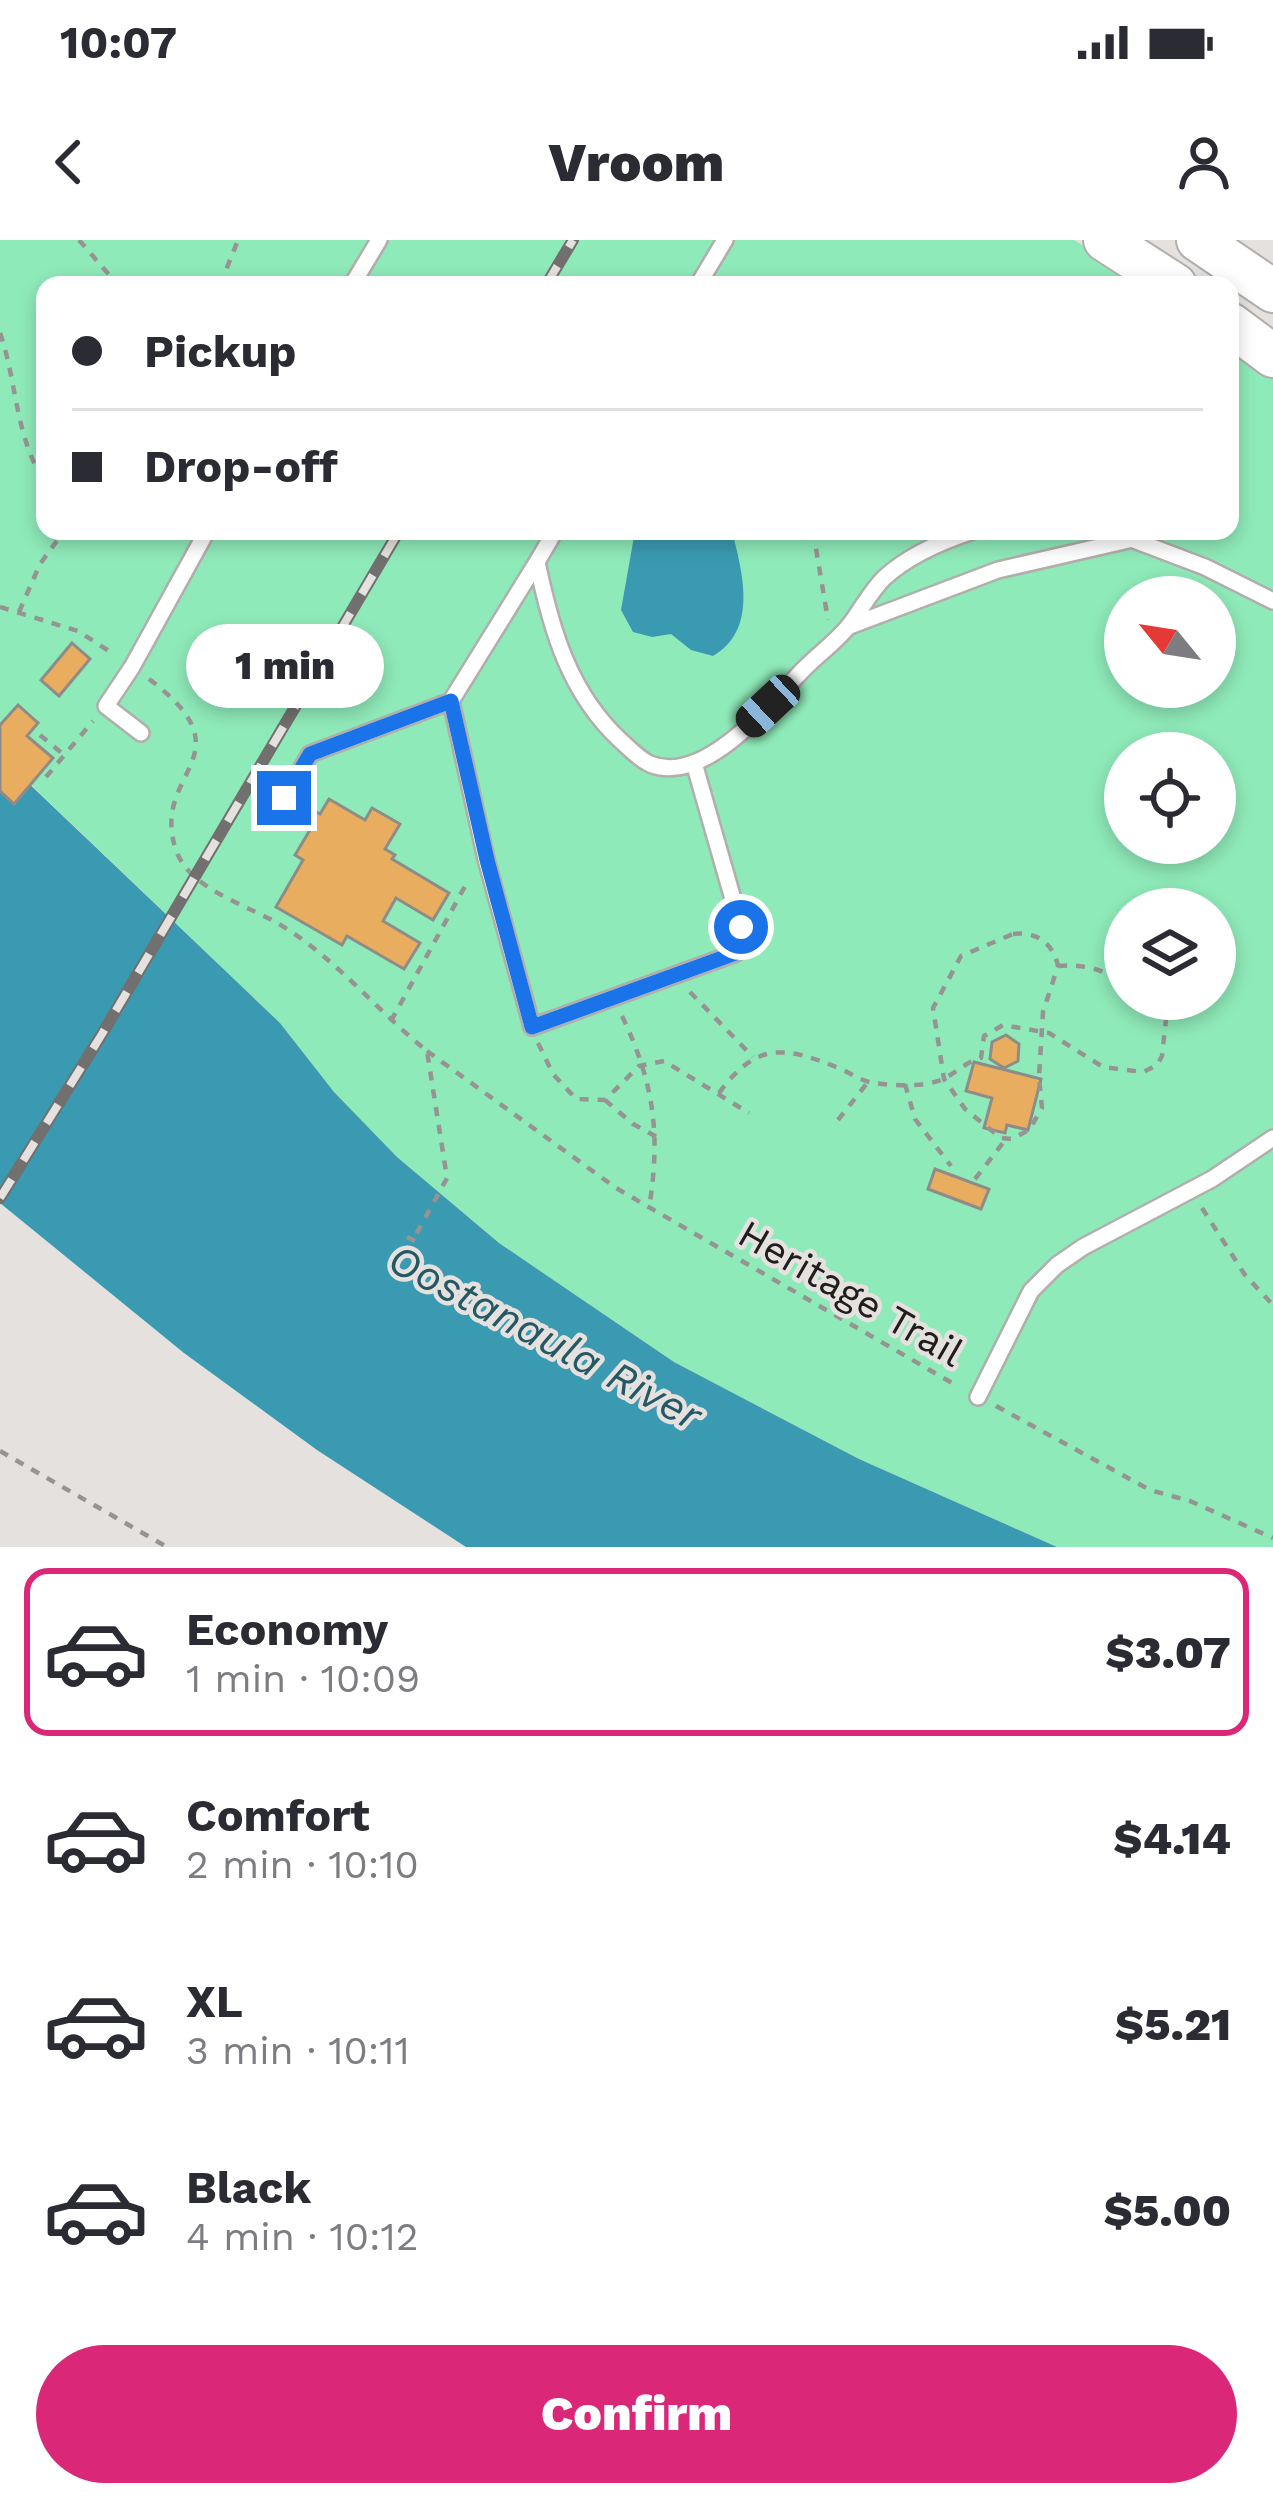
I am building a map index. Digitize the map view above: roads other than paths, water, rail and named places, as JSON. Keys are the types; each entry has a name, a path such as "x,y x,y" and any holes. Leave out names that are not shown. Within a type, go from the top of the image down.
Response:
{"main road":[{"path":"1105,240 1160,276"},
{"path":"1198,240 1273,292"},
{"path":"1239,331 1273,356"}],"lane":[{"path":"358,276 380,240"},
{"path":"703,276 724,240"},
{"path":"141,733 106,706 203,540"},
{"path":"284,798 310,754 451,701 550,540"},
{"path":"537,562 561,653 586,700 642,759 672,767 694,764 729,742 849,626 883,579 911,558 952,540"},
{"path":"849,626 998,570 1129,540"},
{"path":"1136,540 1273,601"},
{"path":"451,701 484,850 532,1027 736,953 741,927 694,764"},
{"path":"978,1397 1031,1291 1057,1265 1190,1191 1273,1138"}],"water":[{"path":"633,540 734,540 743,583 742,616 727,645 713,656 691,650 671,634 652,637 633,632 621,610"},
{"name":"Oostanaula River","path":"0,756 280,1023 334,1092 397,1157 499,1243 674,1362 859,1459 1057,1547 466,1547 317,1450 184,1353 0,1203"}],"railway":[{"path":"551,276 573,240"},
{"path":"0,1198 394,540"}]}
